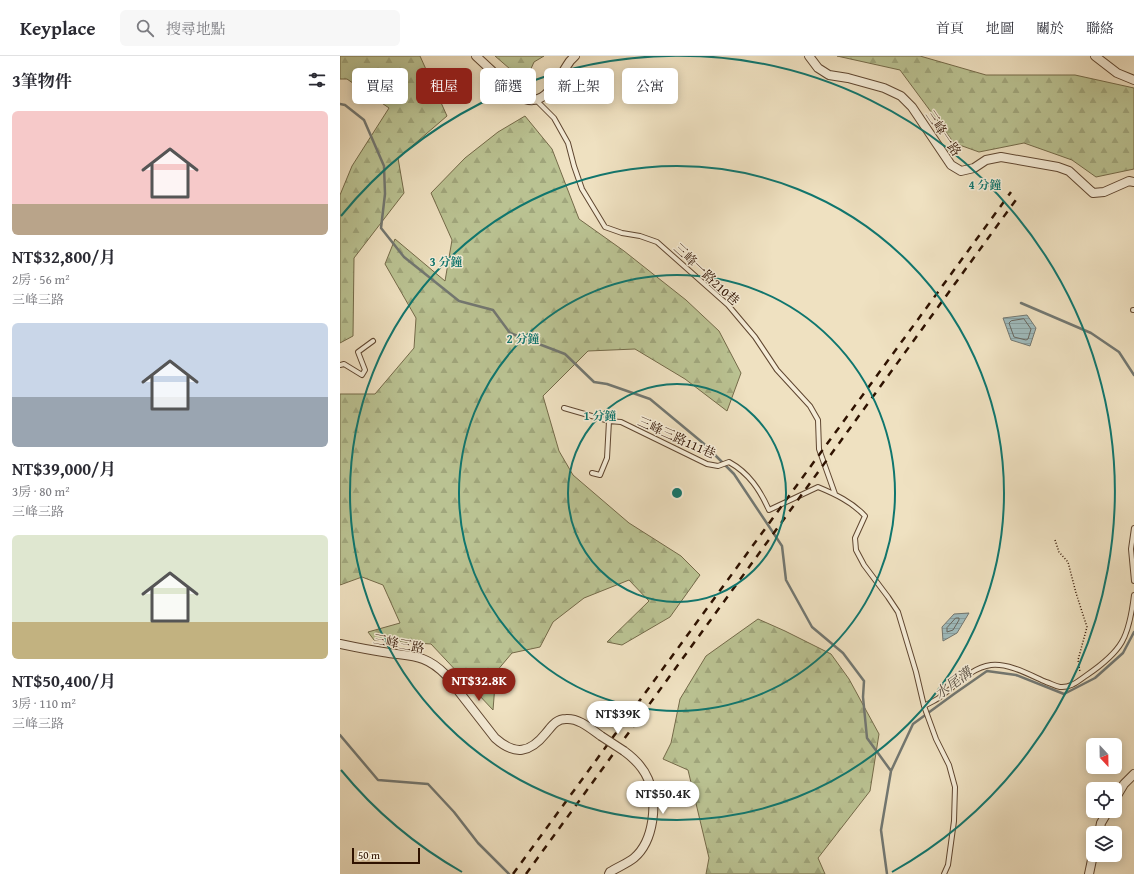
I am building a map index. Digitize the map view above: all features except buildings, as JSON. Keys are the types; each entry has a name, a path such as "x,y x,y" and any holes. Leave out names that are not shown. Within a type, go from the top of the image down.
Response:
{"street":[{"path":"476,56 526,101 537,101 546,95 575,56"},
{"name":"三峰一路","path":"809,56 818,68 829,76 848,78 884,88 901,96 912,107 951,165 961,171 974,168 986,160 1001,157 1058,167 1069,171 1093,193 1104,192 1129,181 1134,182"},
{"path":"1095,56 1117,73 1134,80"},
{"name":"三峰三路","path":"340,644 385,653 409,655 430,661 446,675 495,738 502,745 511,750 520,751 529,748 545,734 554,723 564,718 576,720 635,759 641,766 648,779 653,794 653,817 651,828 641,849 634,858 610,872 610,874"},
{"path":"1122,787 1134,774"},
{"path":"1089,874 1092,862"}],"lane":[{"name":"三峰一路210巷","path":"537,101 554,118 568,143 582,189 605,227 657,242 728,305 755,337 777,370 810,406 818,420 819,449 835,494"},
{"path":"340,365 344,364 362,375 365,370 358,352 373,341"},
{"name":"三峰三路111巷","path":"564,408 609,421 621,422 707,464 718,466 729,462 739,468 753,482 769,510 818,487 835,494 858,508 865,516 855,538 856,550 864,565 898,612 916,672 924,707 936,739 949,765 955,787 954,821 948,865 944,874"},
{"path":"592,473 600,475 607,458 609,421"},
{"path":"1134,528 1131,549 1134,581"},
{"path":"924,707 939,698 965,676 979,668 992,665 1009,667 1059,687 1070,687 1102,665 1124,641 1129,625 1134,595"}],"path":[{"path":"1055,540 1059,552 1068,562 1087,627 1078,660 1081,679"}],"green space":[{"path":"340,56 420,56 425,68 416,68 416,104 442,104 447,116 398,158 404,193 354,258 353,336 340,343 340,195 352,166 389,108 383,104 408,104 408,68 352,68 352,82 347,79 340,79"},
{"path":"495,56 544,56 534,62 531,68 509,68"},
{"path":"837,56 920,56 986,75 1075,75 1134,88 1134,169 1096,177 1072,160 1024,143 979,152 954,143 900,70"},
{"path":"525,116 552,149 579,219 624,251 686,300 719,331 741,373 727,411 685,379 635,349 588,351 543,396 559,451 573,475 629,523 681,556 700,575 670,617 622,645 607,642 649,601 629,580 584,598 553,622 540,647 512,653 496,672 493,710 431,644 374,640 368,632 400,623 383,585 362,577 340,585 340,394 375,394 414,348 416,318 385,264 395,239 445,281 452,240 431,193 465,158 498,132"},
{"path":"758,619 831,654 849,679 879,734 870,791 818,858 825,874 706,874 709,858 688,770 663,759 671,743 680,699 706,656"}],"water":[{"path":"1027,315 1036,328 1030,346 1011,340 1003,318"},
{"path":"969,613 957,633 943,641 942,627 954,614"}],"waterway":[{"path":"340,104 345,105 364,120 384,166 385,194 381,228 404,257 459,301 493,310 510,333 565,354 594,382 607,384 650,399 703,443 734,474 782,546 786,580 812,627 843,653 864,681 863,697 867,738 891,771"},
{"path":"1021,303 1091,333 1119,352 1134,375"},
{"name":"水尾溝","path":"887,874 881,830 891,771 913,724 987,671 1016,675 1064,694 1095,678 1123,653 1134,632"},
{"path":"340,735 378,780 428,784 454,812 478,843 509,874"}],"railway":[{"path":"513,874 1011,192"},
{"path":"526,874 1018,197"}]}
